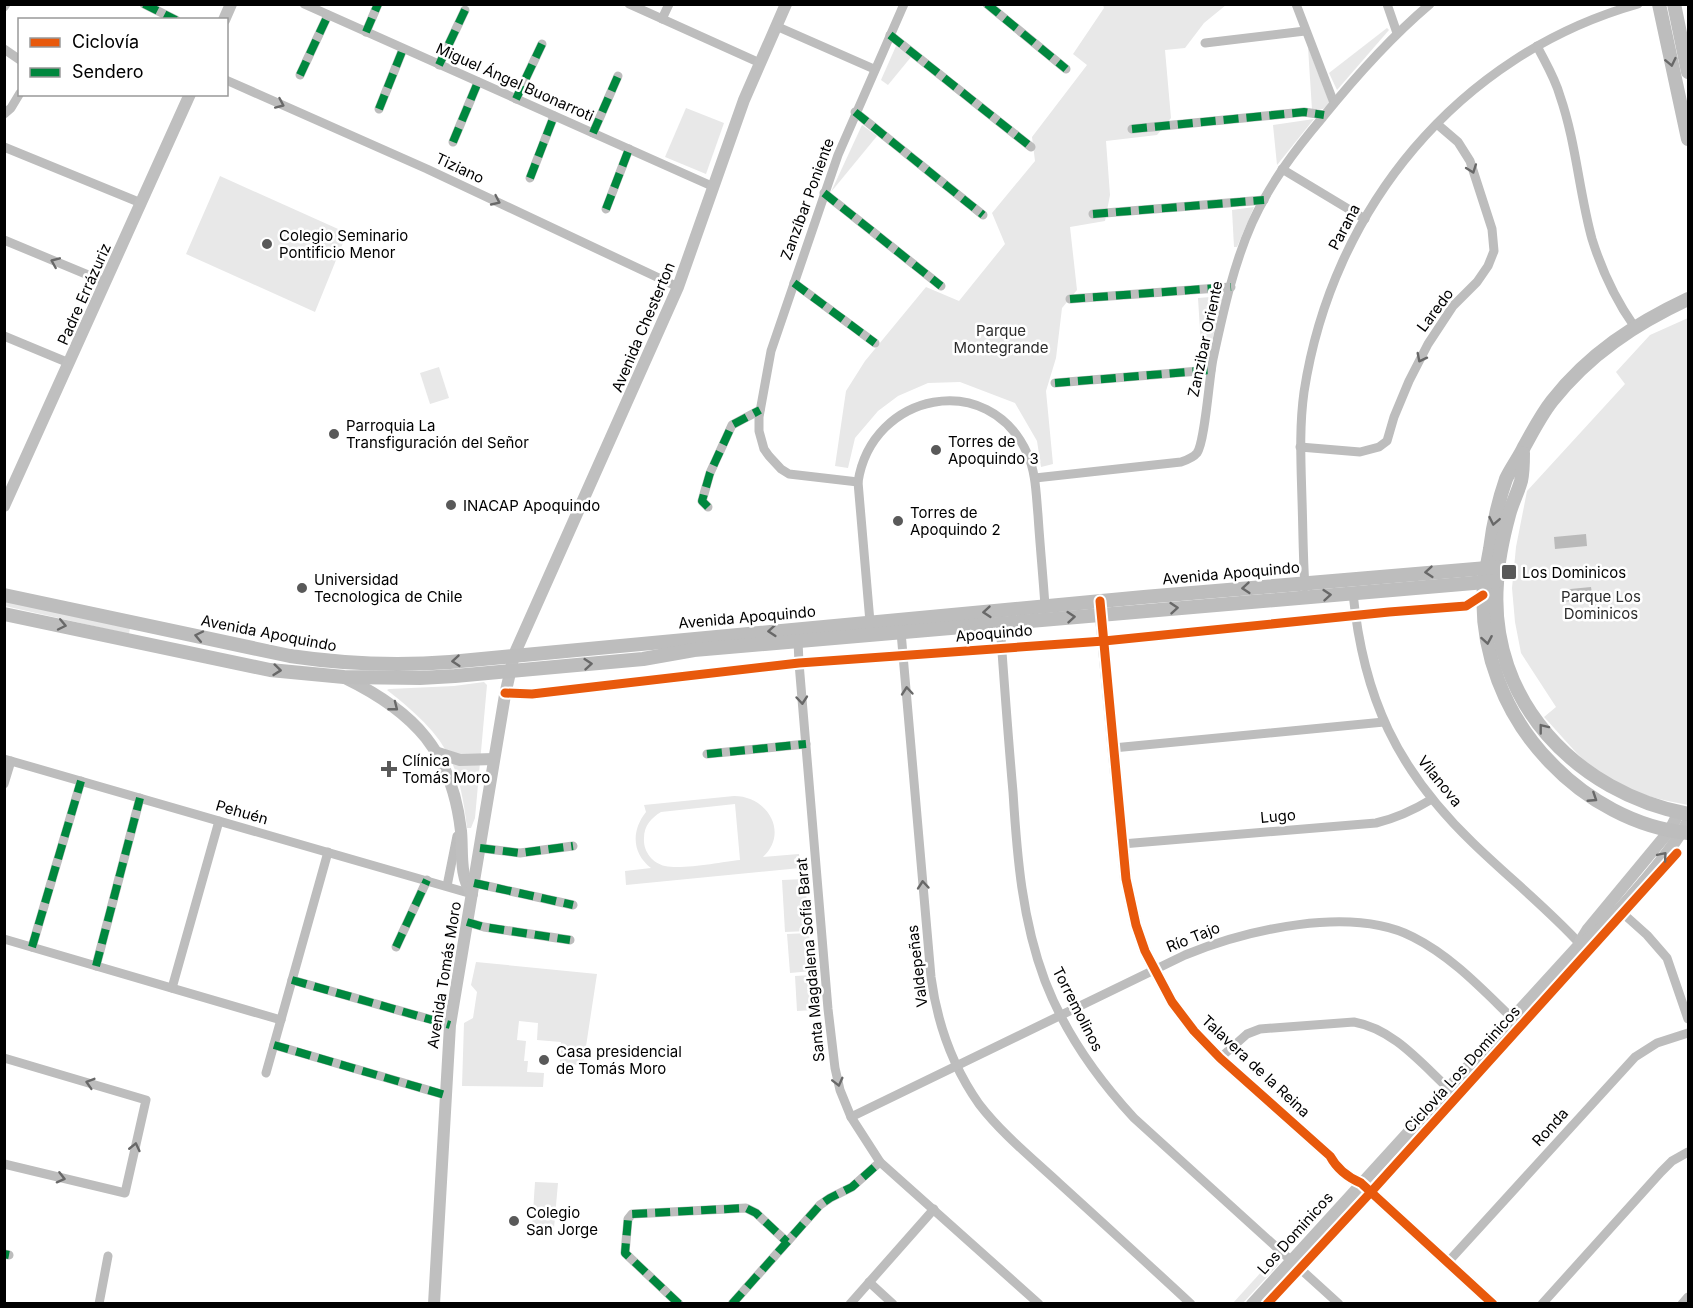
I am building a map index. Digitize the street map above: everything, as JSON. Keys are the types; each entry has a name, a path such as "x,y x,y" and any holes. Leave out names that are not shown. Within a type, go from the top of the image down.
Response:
{"main road":[{"path":"1659,4 1689,139"},
{"path":"1674,4 1689,72"},
{"path":"1683,824 1627,816 1587,794 1555,767 1528,736 1508,703 1491,658 1484,617 1493,567 1521,479 1524,448 1534,426 1570,380 1593,358 1634,326 1689,299"},
{"name":"Avenida Apoquindo","path":"4,614 270,670 344,677 420,678 509,672 643,659 694,651 999,624 1100,608 1305,583 1493,567"},
{"path":"1490,582 1508,663 1521,696 1546,733 1571,759 1607,785 1683,824"},
{"name":"Avenida Apoquindo","path":"4,595 256,649 309,659 365,665 421,664 1045,606 1100,608 1302,597 1490,582"},
{"path":"228,661 247,656 256,649"}],"street":[{"path":"144,4 172,18"},
{"path":"225,18 231,4"},
{"name":"Miguel Ángel Buonarroti","path":"304,4 714,187"},
{"path":"366,32 378,4"},
{"path":"629,4 760,63"},
{"path":"662,19 669,4"},
{"name":"Avenida Chesterton","path":"514,655 678,287 760,63 786,4"},
{"name":"Zanzíbar Poniente","path":"858,483 789,474 781,469 769,456 761,440 760,410 771,351 824,193 855,112 904,4"},
{"path":"987,4 1066,69"},
{"path":"1296,4 1334,103"},
{"path":"1387,4 1397,33"},
{"name":"Zanzibar Oriente","path":"1035,478 1181,462 1198,452 1202,440 1210,370 1230,288 1244,243 1264,200 1296,148 1334,103 1397,33 1430,4"},
{"name":"Parana","path":"1302,597 1305,583 1300,447 1304,394 1314,342 1337,274 1365,219 1398,169 1437,124 1474,90 1537,46 1590,20 1638,4"},
{"path":"439,65 465,10"},
{"path":"300,75 328,15"},
{"path":"776,26 874,69"},
{"path":"1204,42 1305,31"},
{"path":"890,35 1032,147"},
{"path":"516,99 542,44"},
{"path":"1537,46 1560,95 1570,130 1592,237 1599,258 1614,295 1634,326"},
{"path":"379,109 403,49"},
{"path":"4,50 18,59"},
{"path":"593,133 618,76"},
{"name":"Tiziano","path":"228,81 427,169 678,287"},
{"path":"453,142 478,82"},
{"path":"4,114 18,96"},
{"name":"Padre Errázuriz","path":"4,506 7,491 69,363 189,96"},
{"path":"855,112 983,215"},
{"path":"1132,129 1304,112 1324,115"},
{"path":"530,178 554,116"},
{"name":"Laredo","path":"1300,447 1360,452 1379,447 1387,441 1409,381 1428,344 1453,306 1477,282 1488,266 1494,250 1492,229 1470,161 1458,142 1437,124"},
{"path":"4,147 141,203"},
{"path":"606,209 629,149"},
{"path":"1282,170 1365,219"},
{"path":"824,193 941,286"},
{"path":"1093,214 1264,200"},
{"path":"4,240 105,282"},
{"path":"794,283 875,343"},
{"path":"1070,300 1230,288"},
{"path":"4,336 69,363"},
{"path":"1055,383 1210,370"},
{"path":"860,636 870,622 858,483 867,450 873,439 890,421 924,404 948,401 981,408 1002,421 1021,441 1035,478 1045,606"},
{"path":"708,507 702,501 710,473 732,425 760,410"},
{"name":"Vilanova","path":"1353,593 1362,658 1375,701 1405,762 1432,799 1471,841 1580,944"},
{"name":"Talavera de la Reina","path":"1100,608 1122,844 1130,904 1154,970 1183,1017 1220,1058 1330,1156 1335,1166 1361,1183 1493,1304"},
{"name":"Torremolinos","path":"999,624 1016,844 1022,892 1038,961 1060,1015 1090,1066 1107,1089 1134,1118 1339,1304"},
{"path":"798,641 808,628"},
{"name":"Valdepeñas","path":"901,632 931,977 935,1005 946,1041 980,1104 996,1123 1191,1304"},
{"name":"Santa Magdalena Sofía Barat","path":"798,641 834,1068 840,1090 851,1117 880,1162 1039,1304"},
{"name":"Avenida Tomás Moro","path":"434,1304 450,1025 509,672 514,655"},
{"path":"344,677 370,690 398,710 423,733 438,753 453,787 458,811 465,878 473,888"},
{"path":"1113,748 1384,722"},
{"path":"707,754 806,744"},
{"path":"438,753 460,760 494,759"},
{"path":"4,784 8,760"},
{"name":"Pehuén","path":"8,760 447,886 473,888 573,905"},
{"path":"32,947 81,781"},
{"path":"96,966 140,798"},
{"name":"Lugo","path":"1122,844 1376,823 1415,810 1432,799"},
{"path":"447,886 457,842 458,811"},
{"path":"172,988 219,821"},
{"name":"Los Dominicos","path":"1252,1304 1580,944 1595,934 1618,909 1683,824"},
{"name":"Los Dominicos","path":"1580,944 1588,929 1683,824"},
{"path":"480,848 520,853 573,846"},
{"path":"266,1073 327,852"},
{"path":"396,947 427,880"},
{"path":"1618,909 1647,935 1667,958 1689,1019"},
{"path":"467,922 484,927 570,940"},
{"name":"Río Tajo","path":"851,1117 1154,970 1203,948 1256,932 1328,923 1368,924 1405,933 1437,952 1478,985 1512,1018"},
{"path":"4,939 281,1020"},
{"path":"292,980 450,1025"},
{"path":"1220,1058 1247,1034 1260,1029 1354,1022 1369,1025 1393,1038 1448,1088"},
{"name":"Ronda","path":"1448,1263 1625,1066 1644,1049 1689,1033"},
{"path":"274,1045 445,1095"},
{"path":"4,1058 146,1100 125,1193 4,1164"},
{"path":"1542,1304 1661,1172 1672,1161 1689,1152"},
{"path":"732,1304 825,1201 852,1187 880,1162"},
{"path":"679,1304 625,1253 628,1219 632,1214 746,1208 756,1213 787,1242"},
{"path":"850,1304 934,1209"},
{"path":"99,1304 108,1256"},
{"path":"869,1282 893,1304"},
{"path":"1682,1304 1689,1297"}],"green space":[{"name":"Parque Montegrande","path":"1103,5 1226,5 1204,23 1185,48 1165,50 1171,118 1157,135 1106,141 1110,195 1105,221 1070,227 1077,290 1062,308 1056,358 1046,391 1053,464 1041,467 1037,441 1015,403 960,382 928,383 898,396 878,411 855,438 848,468 835,466 846,391 865,361 926,287 959,301 1005,244 992,213 1035,161 1032,137 1087,65 1073,54 1104,8"},
{"path":"1387,28 1389,30 1337,90 1329,73"},
{"path":"896,46 911,57 888,85 881,80"},
{"path":"1308,47 1330,104 1323,109 1312,110"},
{"path":"686,108 724,123 706,174 665,157"},
{"path":"1314,119 1277,165 1273,125"},
{"path":"862,125 877,136 831,192"},
{"name":"Colegio Seminario Pontificio Menor","path":"220,176 347,233 315,312 186,254"},
{"path":"1254,207 1237,247 1234,247 1232,210"},
{"path":"1223,296 1207,361 1202,361 1198,298"},
{"name":"Parque Los Dominicos","path":"1688,318 1688,805 1658,799 1608,779 1582,758 1544,717 1556,707 1521,653 1512,588 1516,547 1527,491 1625,384 1616,372 1650,335"},
{"path":"439,367 449,398 430,404 420,373"},
{"path":"5,600 130,628 129,634 5,606"},
{"path":"484,682 487,685 475,818 471,828 467,828 459,783 445,749 422,720 387,690"},
{"path":"734,796 757,802 765,809 774,827 771,847 763,857 799,854 800,868 626,885 625,871 651,868 640,856 636,842 638,827 646,812 644,805","holes":["735,804 740,860 691,866 665,866 652,859 647,852 644,843 645,830 651,820 661,812"]},
{"path":"805,879 809,931 785,932 782,880"},
{"path":"809,933 812,971 790,973 787,934"},
{"path":"476,962 597,974 583,1066 560,1062 561,1042 537,1040 538,1023 519,1021 517,1040 526,1041 524,1061 528,1061 527,1072 544,1073 543,1087 462,1086 464,1023 473,1018 477,992 471,985"},
{"path":"812,975 814,1010 797,1011 795,976"},
{"path":"535,1182 558,1183 554,1228 532,1227"},
{"path":"1273,1259 1279,1264 1243,1303 1233,1303"}],"shaded area":[{"path":"1586,534 1587,546 1555,549 1554,537"},
{"path":"1591,587 1593,599 1561,602 1560,590"}],"marked path":[{"path":"144,4 172,18"},
{"path":"366,32 378,4"},
{"path":"987,4 1066,69"},
{"path":"439,65 465,10"},
{"path":"300,75 328,15"},
{"path":"890,35 1031,147"},
{"path":"516,99 542,44"},
{"path":"379,109 403,49"},
{"path":"593,133 618,76"},
{"path":"453,142 478,82"},
{"path":"855,112 983,215"},
{"path":"1132,129 1304,112 1324,115"},
{"path":"530,178 554,116"},
{"path":"606,209 629,149"},
{"path":"824,193 941,286"},
{"path":"1093,214 1264,200"},
{"path":"794,283 875,343"},
{"path":"1070,299 1231,287"},
{"path":"1055,383 1211,370"},
{"path":"708,507 702,501 710,473 732,425 760,410"},
{"path":"707,754 806,744"},
{"path":"32,947 81,781"},
{"path":"96,966 140,798"},
{"path":"480,848 520,853 573,846"},
{"path":"396,947 427,880"},
{"path":"474,883 573,905"},
{"path":"467,922 484,927 570,940"},
{"path":"292,980 450,1025"},
{"path":"274,1045 445,1095"},
{"path":"732,1304 820,1205 852,1187 880,1162"},
{"path":"679,1304 625,1253 628,1219 632,1214 746,1208 756,1213 787,1242"},
{"path":"4,1254 9,1255"}],"cycle path":[{"name":"Apoquindo","path":"505,693 532,694 799,663 1104,641 1466,606 1483,595"},
{"path":"1100,601 1126,879 1136,925 1145,951 1172,1002 1194,1031 1220,1058 1330,1156 1343,1172 1361,1183 1493,1304"},
{"name":"Ciclovía Los Dominicos","path":"1267,1304 1677,853"}],"place":[{"name":"Colegio Seminario Pontificio Menor","path":"267,244"},
{"name":"Parroquia La Transfiguración del Señor","path":"334,434"},
{"name":"Torres de Apoquindo 3","path":"936,450"},
{"name":"INACAP Apoquindo","path":"451,505"},
{"name":"Torres de Apoquindo 2","path":"898,521"},
{"name":"Los Dominicos","path":"1509,572"},
{"name":"Universidad Tecnologica de Chile","path":"302,588"},
{"name":"Clínica Tomás Moro","path":"389,769"},
{"name":"Casa presidencial de Tomás Moro","path":"544,1060"},
{"name":"Colegio San Jorge","path":"514,1221"}]}
